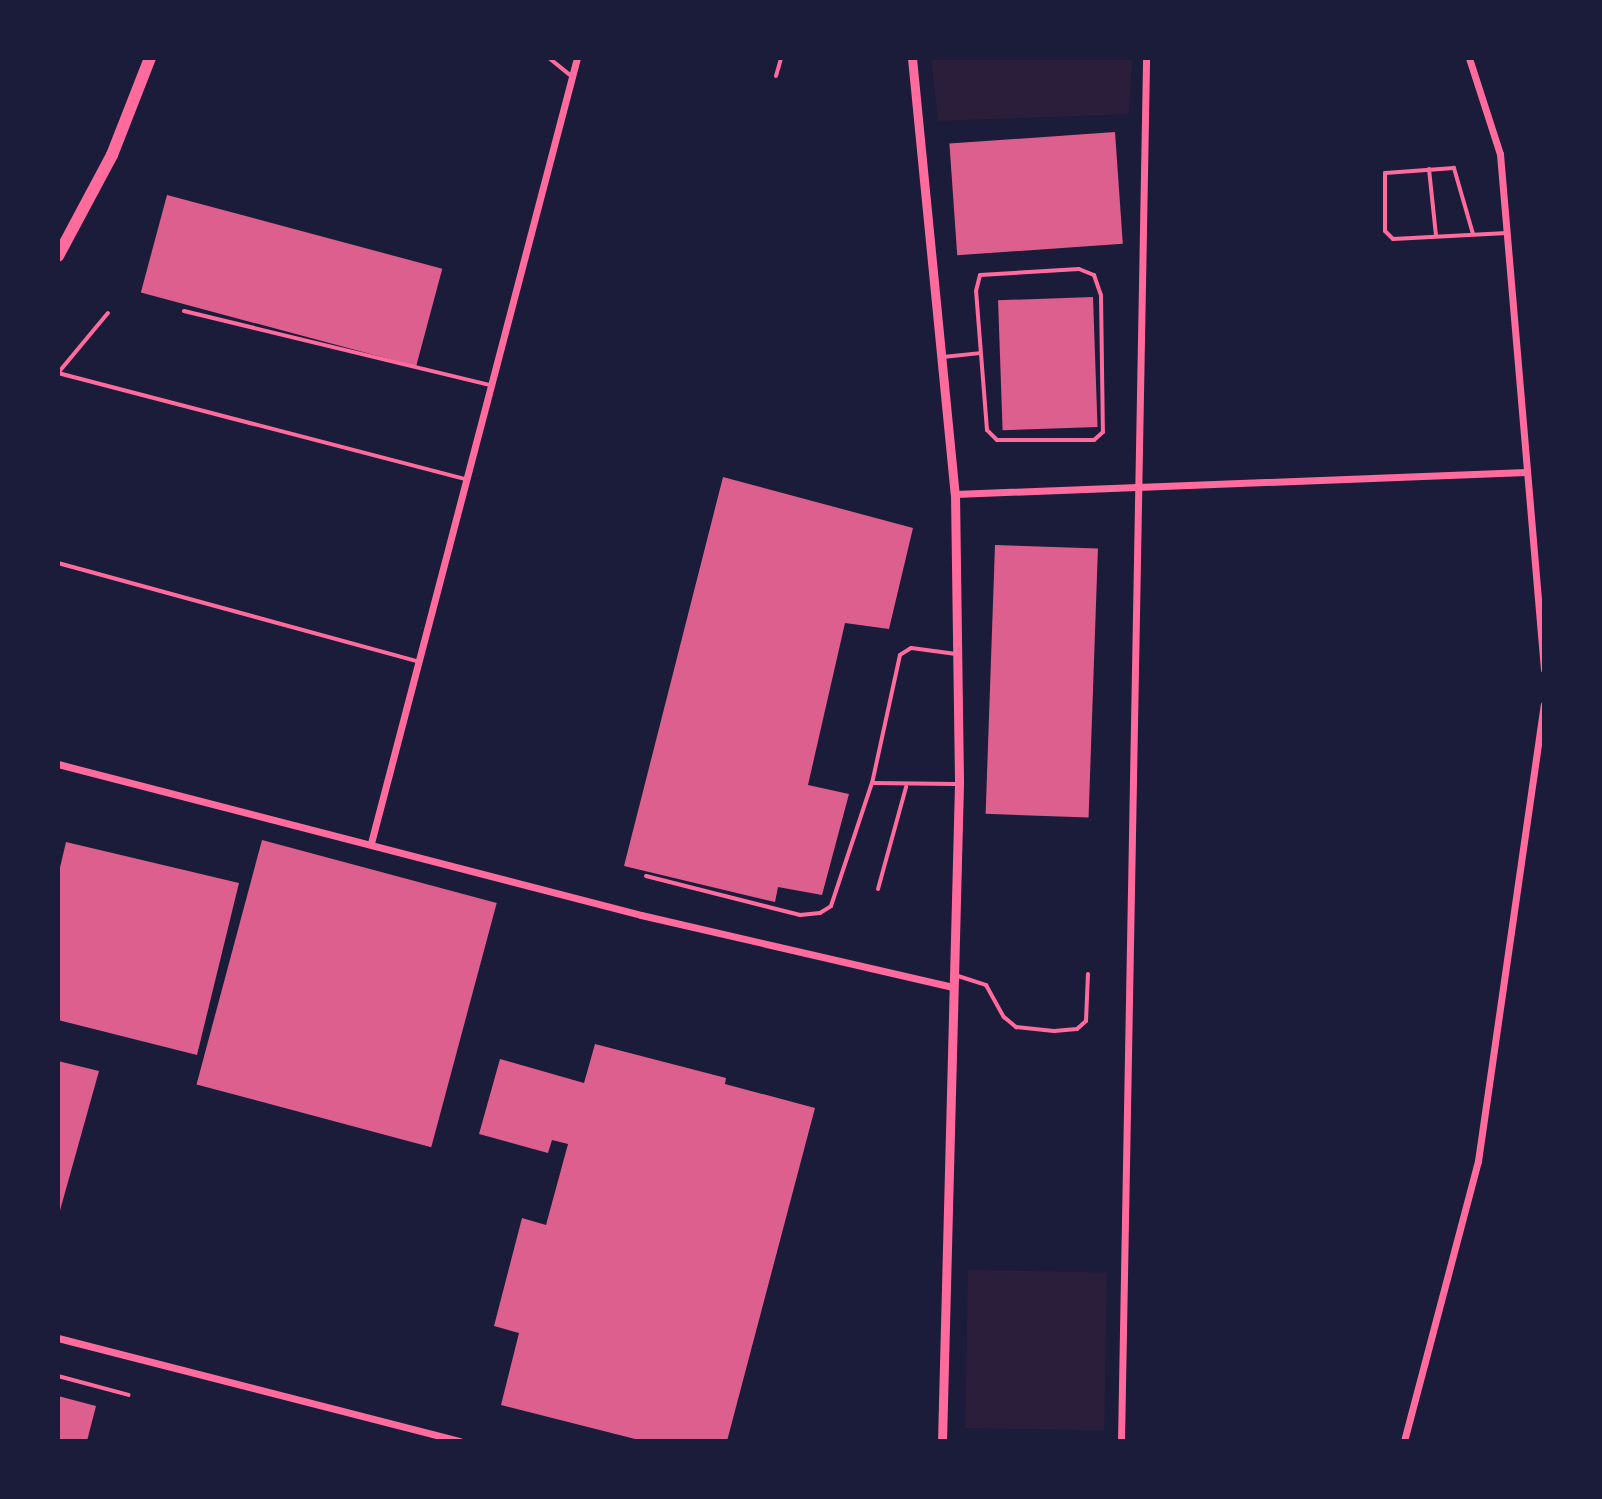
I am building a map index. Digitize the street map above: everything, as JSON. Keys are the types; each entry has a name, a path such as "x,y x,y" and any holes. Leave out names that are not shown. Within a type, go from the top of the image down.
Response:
{"main road":[{"path":"58,256 122,133 150,58"}],"street":[{"path":"371,843 569,74 577,58"},
{"path":"912,58 955,494 959,784 942,1441"},
{"path":"1121,1441 1146,58"},
{"path":"1469,58 1500,154 1544,669"},
{"path":"955,494 1139,490 1527,472"},
{"path":"1404,1441 1478,1161 1544,705"},
{"path":"58,764 641,915 953,987"},
{"path":"58,1338 460,1441"}],"lane":[{"path":"549,58 569,74"},
{"path":"776,76 781,58"},
{"path":"1473,234 1456,171 1429,169 1385,173 1385,231 1393,239 1507,233"},
{"path":"1429,169 1436,236"},
{"path":"1079,269 1094,275 1101,295 1105,426 1100,437 1005,441 990,436 980,353 976,291 980,275 1079,269"},
{"path":"184,311 489,385"},
{"path":"108,313 58,373 464,479"},
{"path":"942,357 980,353"},
{"path":"58,563 417,661"},
{"path":"646,876 800,915 820,913 831,906 872,783 900,655 911,648 957,654"},
{"path":"872,783 906,787 959,784"},
{"path":"878,889 906,787"},
{"path":"953,974 986,985 1016,1027 1054,1031 1077,1029 1086,1021 1088,974"},
{"path":"58,1376 129,1395"}],"shaded area":[{"path":"931,58 1132,58 1129,114 938,121"},
{"path":"968,1270 1107,1272 1104,1430 965,1428"}],"building":[{"path":"1115,132 1123,244 957,255 949,144"},
{"path":"167,195 442,269 416,366 141,293"},
{"path":"1093,297 1098,427 1003,430 998,300"},
{"path":"723,477 913,528 889,629 845,623 808,785 849,794 822,895 778,887 775,902 624,866"},
{"path":"995,545 1098,549 1089,817 986,814"},
{"path":"262,840 497,903 431,1147 197,1084"},
{"path":"66,842 239,883 197,1055 58,1020 58,876"},
{"path":"595,1044 726,1078 725,1084 815,1108 727,1441 643,1441 501,1405 519,1333 494,1326 522,1218 546,1225 568,1144 552,1140 548,1153 479,1134 500,1059 584,1083"},
{"path":"58,1061 99,1071 59,1214 58,1213"},
{"path":"58,1396 96,1406 87,1441 58,1441"}]}
